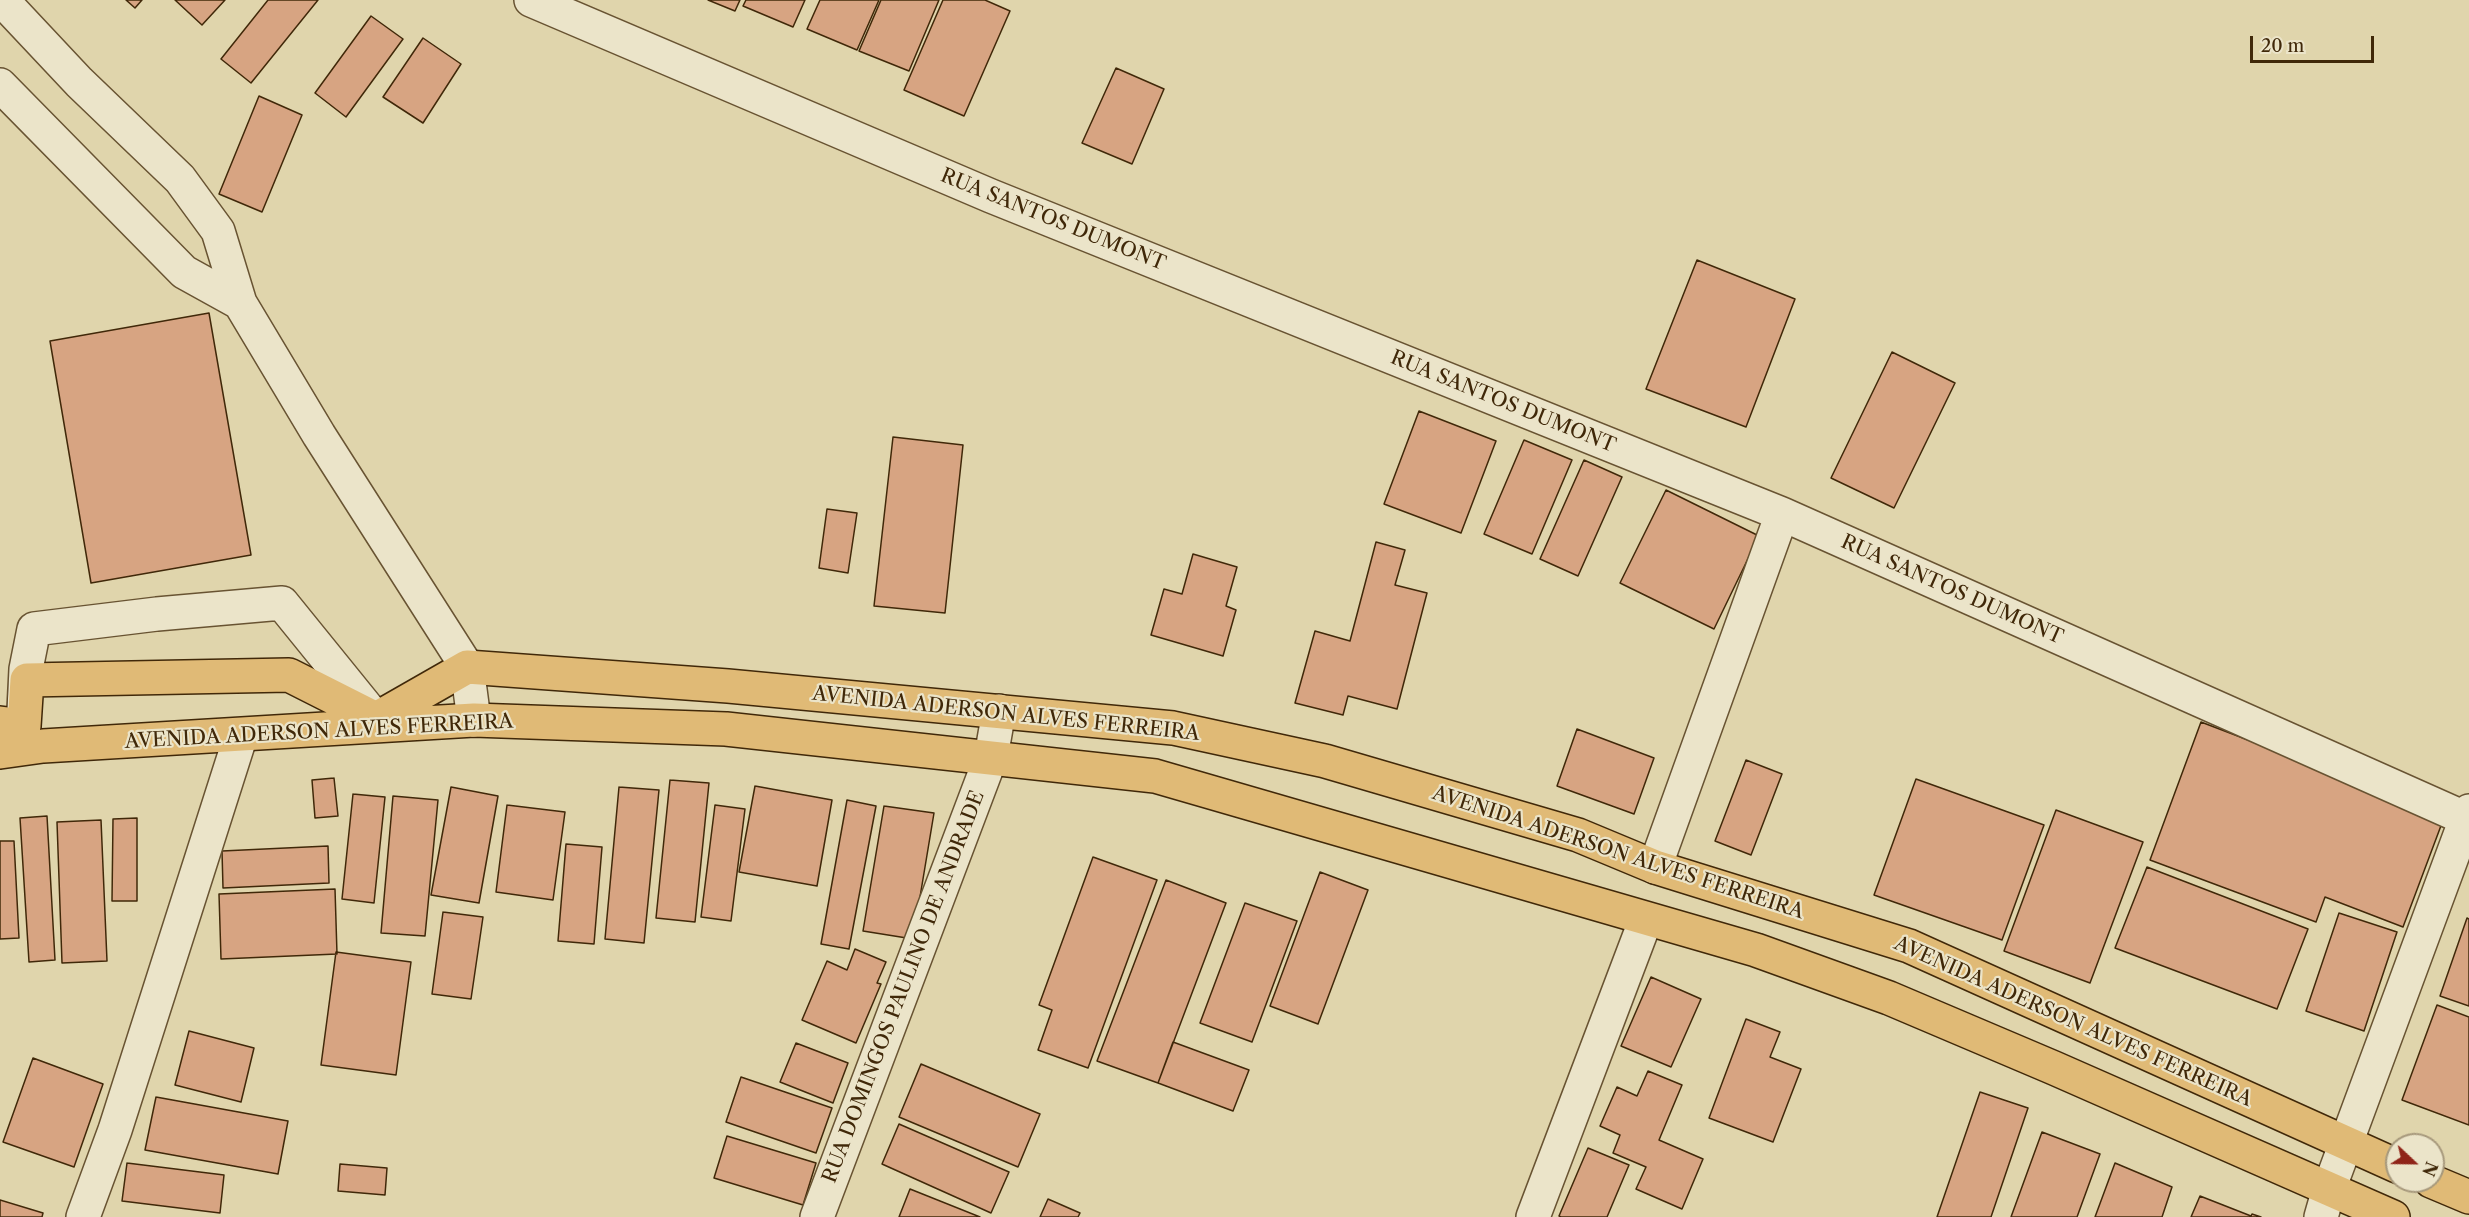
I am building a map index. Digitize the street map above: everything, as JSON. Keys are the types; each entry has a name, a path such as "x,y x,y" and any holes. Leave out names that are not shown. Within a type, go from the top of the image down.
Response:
{"main road":[{"name":"AVENIDA ADERSON ALVES FERREIRA","path":"12,724 27,680 289,675 376,719 467,667 728,686 1173,728 1325,761 1578,836 1655,867 1909,946 2385,1161"},
{"name":"AVENIDA ADERSON ALVES FERREIRA","path":"0,752 43,746 474,720 726,729 1155,776 1756,950 1888,998 2044,1063 2325,1203 2393,1217"},
{"path":"2445,1187 2469,1197"}],"street":[{"path":"2,0 80,82 180,179 218,231 240,303 318,435 467,667 474,720"},
{"name":"RUA SANTOS DUMONT","path":"531,0 992,196 1782,514 2468,817"},
{"path":"0,86 184,272 240,303"},
{"path":"1655,867 1782,514"},
{"path":"12,724 34,630 157,614 282,603 376,719"},
{"name":"RUA DOMINGOS PAULINO DE ANDRADE","path":"817,1217 991,757 999,711"},
{"path":"83,1217 115,1130 241,735"},
{"path":"2325,1203 2468,817"},
{"path":"1533,1217 1646,919"}],"building":[{"path":"126,0 142,0 135,8"},
{"path":"175,0 225,0 202,25"},
{"path":"268,0 318,0 251,83 221,59"},
{"path":"708,0 740,0 735,11"},
{"path":"746,0 805,0 793,27 743,6"},
{"path":"820,0 879,0 857,50 807,29"},
{"path":"881,0 939,0 909,71 859,51"},
{"path":"943,0 985,0 1010,11 964,116 904,90"},
{"path":"371,16 403,39 346,117 315,93"},
{"path":"423,38 461,64 423,123 383,97"},
{"path":"1116,68 1164,89 1132,164 1082,143"},
{"path":"259,96 302,115 262,212 219,194"},
{"path":"1697,260 1795,299 1746,427 1646,389"},
{"path":"209,313 251,555 91,583 50,341"},
{"path":"1892,352 1955,383 1894,508 1831,478"},
{"path":"1419,411 1496,441 1461,533 1384,504"},
{"path":"893,437 963,445 945,613 874,606"},
{"path":"1524,440 1572,460 1532,554 1484,534"},
{"path":"1584,460 1622,477 1578,576 1540,559"},
{"path":"1666,490 1759,536 1714,629 1620,583"},
{"path":"827,509 857,513 848,573 819,568"},
{"path":"1376,542 1405,550 1395,585 1427,593 1397,709 1348,696 1343,715 1295,703 1315,631 1350,641"},
{"path":"1193,554 1237,567 1226,606 1236,610 1223,656 1151,635 1164,589 1182,594"},
{"path":"2201,722 2445,815 2403,927 2325,897 2316,922 2150,860"},
{"path":"1577,729 1654,758 1634,814 1557,786"},
{"path":"1746,760 1782,774 1751,855 1715,841"},
{"path":"334,778 338,816 315,818 312,780"},
{"path":"1916,779 2044,825 2002,940 1874,895"},
{"path":"670,780 709,783 695,922 656,918"},
{"path":"755,786 832,800 817,886 739,872"},
{"path":"451,787 498,796 479,903 431,895"},
{"path":"619,787 659,790 644,943 605,939"},
{"path":"353,794 385,797 374,903 342,899"},
{"path":"393,796 438,800 425,936 381,933"},
{"path":"847,800 876,806 849,949 821,944"},
{"path":"507,805 565,812 553,900 496,892"},
{"path":"715,805 745,809 731,921 701,917"},
{"path":"884,806 934,813 913,939 863,931"},
{"path":"2056,810 2143,842 2090,983 2004,951"},
{"path":"47,816 55,960 29,962 20,818"},
{"path":"137,818 137,901 112,901 113,819"},
{"path":"101,820 107,961 62,963 57,822"},
{"path":"0,841 14,841 19,938 0,939"},
{"path":"566,844 602,847 594,944 558,941"},
{"path":"328,846 329,883 223,888 222,851"},
{"path":"1093,857 1157,880 1088,1068 1038,1050 1052,1010 1039,1005"},
{"path":"2147,867 2308,929 2277,1009 2115,948"},
{"path":"1320,872 1368,890 1318,1024 1270,1006"},
{"path":"1166,880 1226,903 1158,1083 1097,1061"},
{"path":"335,889 337,954 221,959 219,894"},
{"path":"1245,903 1297,921 1252,1042 1200,1023"},
{"path":"443,912 483,917 471,999 432,994"},
{"path":"2339,913 2397,932 2364,1031 2306,1011"},
{"path":"2467,918 2469,919 2469,1006 2440,996"},
{"path":"855,949 886,962 877,983 881,984 856,1043 802,1020 827,961 847,970"},
{"path":"336,952 411,962 396,1075 321,1065"},
{"path":"1651,977 1701,999 1671,1067 1621,1046"},
{"path":"2437,1005 2469,1017 2469,1125 2402,1100"},
{"path":"1746,1019 1780,1032 1770,1057 1801,1069 1773,1142 1709,1118"},
{"path":"189,1031 254,1048 241,1102 175,1085"},
{"path":"1173,1042 1249,1070 1233,1111 1158,1083"},
{"path":"796,1043 848,1063 833,1103 780,1082"},
{"path":"33,1058 103,1084 74,1167 3,1142"},
{"path":"921,1064 1040,1114 1018,1167 899,1117"},
{"path":"1648,1071 1682,1085 1659,1140 1703,1159 1682,1209 1636,1189 1646,1167 1613,1153 1620,1135 1600,1126 1617,1087 1637,1096"},
{"path":"741,1077 832,1108 816,1153 726,1122"},
{"path":"1980,1092 2028,1108 1991,1217 1937,1217"},
{"path":"156,1097 288,1121 278,1174 145,1150"},
{"path":"899,1124 1009,1172 991,1213 882,1164"},
{"path":"2042,1132 2100,1154 2077,1217 2011,1217"},
{"path":"727,1136 816,1163 803,1205 714,1178"},
{"path":"1588,1148 1629,1165 1607,1217 1561,1217 1559,1216"},
{"path":"127,1163 224,1175 220,1213 122,1201"},
{"path":"2115,1163 2172,1187 2162,1217 2095,1217"},
{"path":"340,1164 387,1168 385,1195 338,1191"},
{"path":"910,1189 980,1217 899,1217"},
{"path":"2200,1196 2251,1216 2252,1214 2261,1217 2191,1217"},
{"path":"1048,1199 1080,1213 1078,1217 1040,1217"},
{"path":"0,1200 43,1213 42,1217 0,1217"}]}
